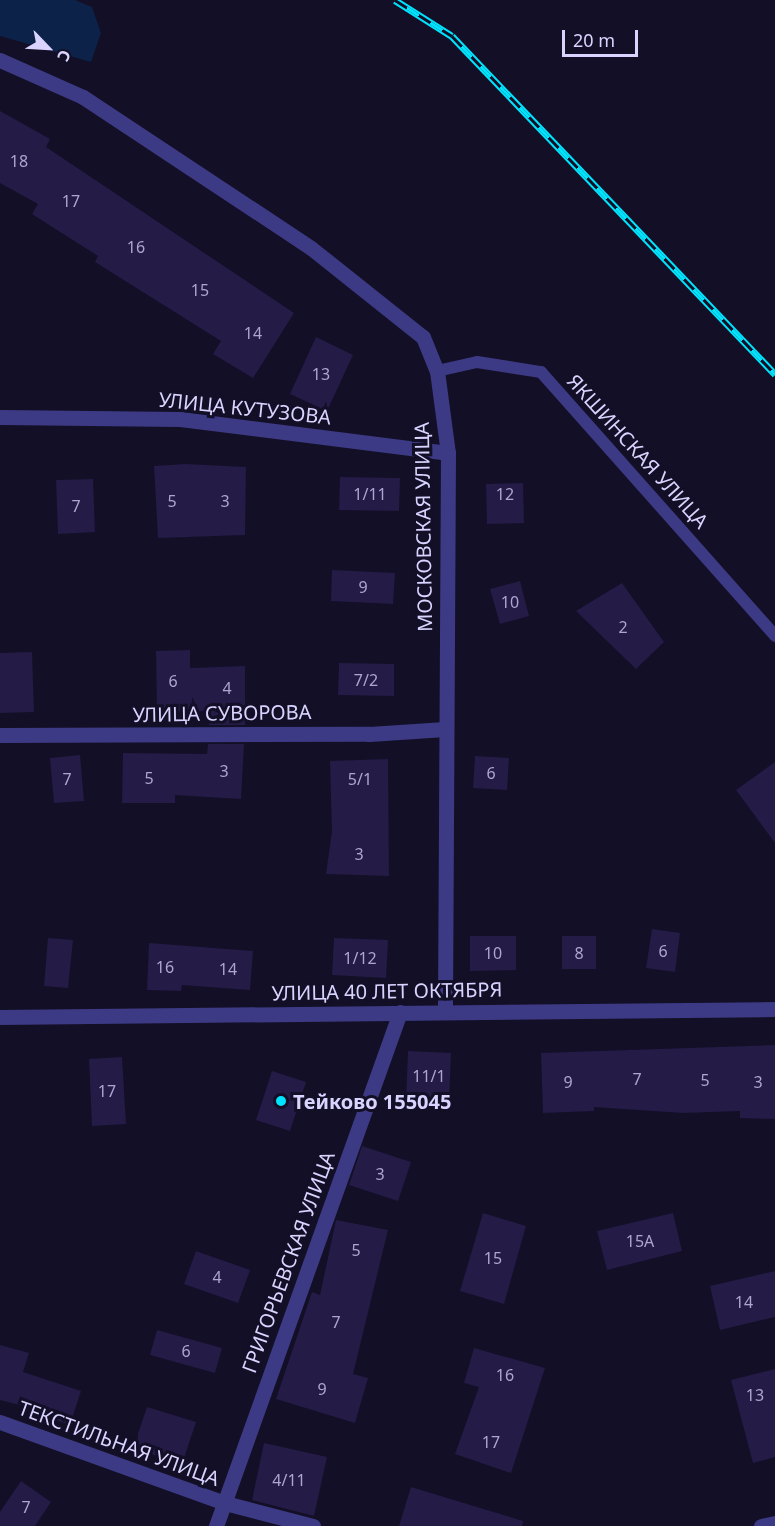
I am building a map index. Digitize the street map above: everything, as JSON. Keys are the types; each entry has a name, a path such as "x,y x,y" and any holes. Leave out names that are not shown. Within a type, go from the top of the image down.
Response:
{"street":[{"name":"МОСКОВСКАЯ УЛИЦА","path":"0,60 83,97 311,248 402,316 423,337 437,371 448,453 444,729 445,1012"},
{"name":"УЛИЦА КУТУЗОВА","path":"0,417 180,419 448,453"},
{"name":"УЛИЦА СУВОРОВА","path":"0,735 369,734 444,729"},
{"name":"УЛИЦА 40 ЛЕТ ОКТЯБРЯ","path":"0,1017 775,1009"},
{"name":"ГРИГОРЬЕВСКАЯ УЛИЦА","path":"216,1526 400,1012"},
{"name":"ТЕКСТИЛЬНАЯ УЛИЦА","path":"0,1422 225,1503 313,1526"},
{"path":"761,1526 775,1523"}],"lane":[{"name":"ЯКШИНСКАЯ УЛИЦА","path":"437,371 477,362 541,372 775,636"}],"water":[{"path":"0,0 75,0 92,7 101,33 91,62 0,36"}],"building":[{"path":"0,111 50,139 46,147 294,313 253,378 213,354 221,341 95,262 98,256 32,214 38,204 0,183"},
{"path":"316,337 353,355 327,411 290,394"},
{"path":"185,464 246,467 245,535 158,538 154,466"},
{"path":"340,477 400,478 399,511 339,510"},
{"path":"93,479 95,532 58,534 56,480"},
{"path":"523,483 524,523 487,524 486,484"},
{"path":"332,570 395,573 393,604 331,601"},
{"path":"520,581 529,616 500,624 490,589"},
{"path":"622,583 664,642 636,669 576,611"},
{"path":"190,650 190,668 245,666 245,725 209,725 210,711 157,712 156,651"},
{"path":"32,652 34,712 0,713 0,653"},
{"path":"339,663 394,664 394,696 338,695"},
{"path":"208,744 244,744 241,799 175,795 175,803 122,803 123,753 207,754"},
{"path":"80,755 84,801 54,803 50,758"},
{"path":"475,756 509,758 507,790 473,788"},
{"path":"388,759 389,876 326,874 332,831 330,761"},
{"path":"775,762 775,843 736,790"},
{"path":"652,929 680,933 675,972 646,968"},
{"path":"470,936 516,936 516,970 470,971"},
{"path":"562,936 596,936 596,969 562,969"},
{"path":"48,938 73,940 68,988 44,986"},
{"path":"334,938 388,940 386,978 332,975"},
{"path":"149,943 253,951 250,990 182,985 181,991 147,990"},
{"path":"775,1045 775,1119 740,1118 740,1111 683,1113 594,1107 594,1111 543,1113 541,1053"},
{"path":"408,1051 451,1053 449,1102 406,1100"},
{"path":"122,1057 126,1124 92,1126 89,1059"},
{"name":"Тейково 155045","path":"272,1071 306,1082 290,1131 256,1120"},
{"path":"362,1146 411,1162 398,1201 349,1185"},
{"path":"483,1213 526,1226 504,1304 460,1291"},
{"path":"673,1213 682,1251 607,1270 597,1231"},
{"path":"336,1220 388,1230 353,1374 368,1378 355,1423 276,1399 312,1292 320,1295"},
{"path":"196,1251 250,1270 238,1303 184,1284"},
{"path":"775,1271 775,1317 720,1330 710,1286"},
{"path":"157,1330 222,1348 215,1373 150,1355"},
{"path":"0,1345 29,1353 23,1372 81,1391 70,1425 41,1415 43,1411 0,1400"},
{"path":"474,1348 545,1368 511,1473 455,1454 479,1387 464,1383"},
{"path":"775,1369 775,1457 753,1463 731,1380"},
{"path":"147,1407 196,1422 182,1464 133,1448"},
{"path":"264,1443 327,1457 314,1516 252,1500"},
{"path":"21,1481 51,1502 35,1526 0,1526 0,1512"},
{"path":"411,1487 523,1521 522,1526 399,1526"}],"railway":[{"path":"395,0 452,36 775,374"}],"place":[{"name":"Тейково 155045","path":"281,1101"}]}
